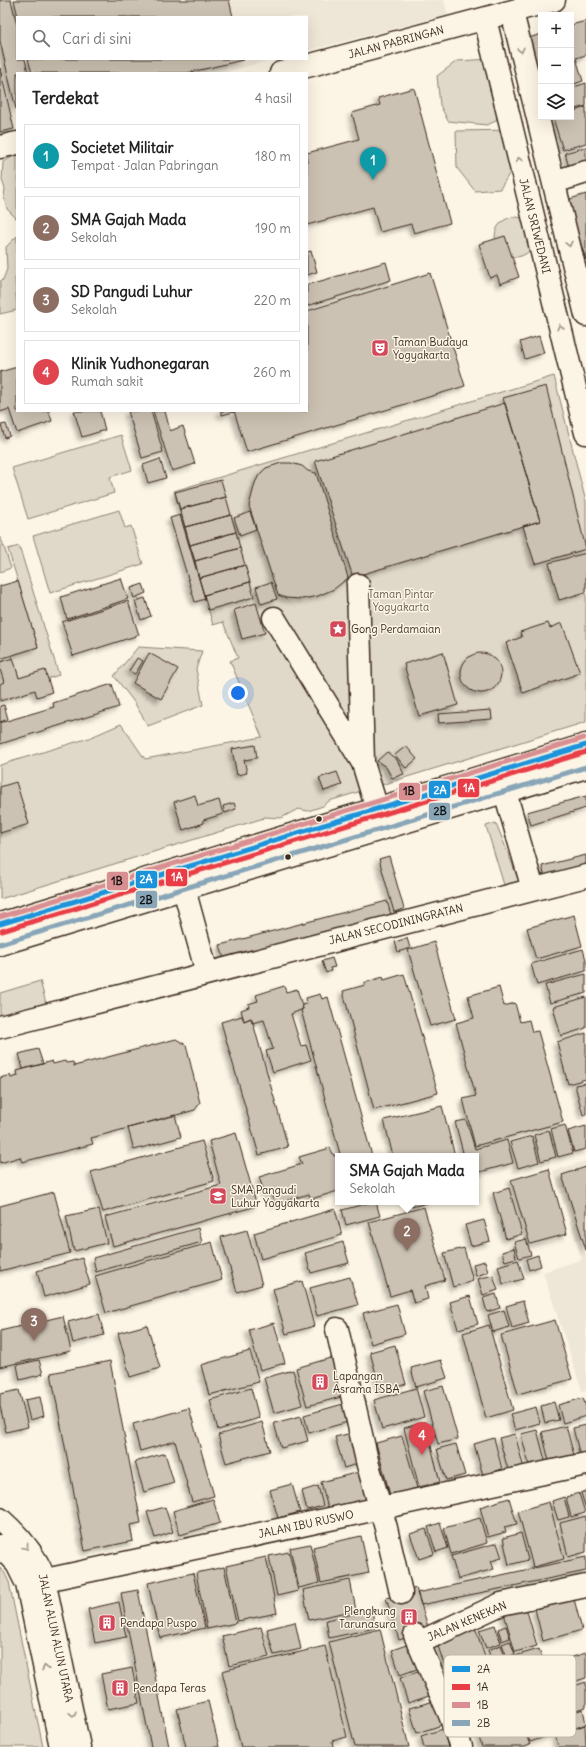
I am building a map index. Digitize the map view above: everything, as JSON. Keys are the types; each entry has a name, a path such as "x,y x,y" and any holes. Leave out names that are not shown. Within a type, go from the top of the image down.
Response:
{"street":[{"name":"JALAN PABRINGAN","path":"285,72 498,12 554,0"},
{"path":"498,12 554,182 586,314"},
{"name":"JALAN SRIWEDANI","path":"498,12 534,222 577,357 586,433"},
{"path":"0,147 16,143"},
{"path":"554,182 586,172"},
{"path":"534,222 562,214"},
{"path":"358,585 363,763"},
{"path":"274,618 363,763 377,809"},
{"path":"0,924 586,745"},
{"path":"0,944 586,767"},
{"path":"505,792 533,889"},
{"name":"JALAN SECODININGRATAN","path":"0,1027 586,876"},
{"path":"184,888 207,973"},
{"path":"337,1329 368,1465 402,1593"},
{"name":"JALAN IBU RUSWO","path":"36,1582 586,1464"},
{"name":"JALAN ALUN ALUN UTARA","path":"0,1519 13,1531 38,1564 36,1582 61,1747"},
{"name":"JALAN ALUN ALUN UTARA","path":"0,1546 36,1582 79,1747"},
{"name":"JALAN KENEKAN","path":"444,1701 417,1639 501,1604 586,1586"},
{"name":"JALAN KENEKAN","path":"458,1737 461,1747"}],"shaded area":[{"path":"0,0 444,0 448,15 308,51 308,16 16,16 16,60 270,60 227,72 16,72 16,132 0,136"},
{"path":"586,1161 586,1390 582,1391 543,1272 582,1259 553,1171"}],"green space":[{"path":"491,59 500,96 496,121 487,125 448,121 440,105 437,76 457,61"},
{"path":"515,130 515,164 500,189 475,191 457,168 456,131"},
{"path":"16,155 16,218 7,209 4,197 5,189 2,180 3,162"},
{"path":"515,217 523,219 529,223 533,229 535,237 533,245 529,251 523,255 515,257 507,255 501,251 497,245 495,237 497,229 501,223 507,219"},
{"path":"16,237 16,310 0,314 0,281 3,280 7,269 6,247"},
{"name":"Taman Pintar Yogyakarta","path":"554,376 586,502 586,722 329,801 323,806 308,811 298,809 281,818 264,817 0,899 0,765 89,738 121,724 145,759 262,737 230,661 238,658 223,622 213,625 174,491"},
{"path":"121,435 132,470 110,477 114,493 28,519 12,468"},
{"path":"119,510 125,528 131,526 143,564 50,593 33,536"},
{"path":"0,538 11,568 0,572"},
{"path":"19,546 59,675 47,679 19,678 12,655 38,647 8,549"},
{"path":"138,647 202,651 196,669 203,705 148,726 134,702 114,676"},
{"path":"496,823 519,881 504,885 486,826"},
{"path":"40,981 46,1003 0,1016 0,993"},
{"path":"0,1568 4,1572 9,1582 43,1747 0,1747"}],"building":[{"path":"0,0 11,0 16,22 16,60 25,60 28,72 16,72 16,109 0,41"},
{"path":"14,0 229,0 233,16 18,16"},
{"path":"586,21 586,55 576,58 583,81 574,84 574,48 574,24"},
{"path":"538,35 538,69 529,38"},
{"path":"28,60 243,60 191,72 32,72"},
{"path":"0,68 14,129 0,132"},
{"path":"586,83 586,106 574,109 574,87"},
{"path":"414,88 450,223 414,233 411,224 380,232 373,207 308,225 308,153 359,139 352,113 380,105 378,98"},
{"path":"586,107 586,143 563,150 554,120 574,120 574,111"},
{"path":"586,147 586,166 570,171 565,153"},
{"path":"586,194 586,260 567,200"},
{"path":"505,236 519,277 500,284 497,275 490,278 479,244"},
{"path":"311,251 317,272 308,275 308,252"},
{"path":"386,262 391,280 308,306 308,285"},
{"name":"Taman Budaya Yogyakarta","path":"430,273 465,386 247,452 234,412 308,412 308,311"},
{"path":"539,336 544,353 525,359 520,342"},
{"path":"16,367 16,412 49,412 52,421 17,433 9,409 0,412 0,372"},
{"path":"546,386 586,549 535,564 523,526 540,521 503,398"},
{"path":"505,403 540,521 353,577 315,461"},
{"path":"74,412 100,412 105,430 82,437"},
{"path":"128,412 151,412 163,452 142,458"},
{"path":"153,412 165,412 170,431 183,426 195,464 172,471"},
{"path":"220,412 234,412 222,415"},
{"path":"6,424 10,436 5,438 1,425"},
{"path":"160,459 166,478 148,483 143,465"},
{"path":"281,463 291,463 302,466 308,471 316,473 345,567 348,578 334,589 318,596 302,599 286,598 278,595 249,506 255,483 259,475 266,468"},
{"path":"221,480 226,497 180,509 175,492"},
{"path":"226,497 231,515 185,527 180,509"},
{"path":"250,512 256,529 240,535 234,518"},
{"path":"180,515 205,599 195,602 170,518"},
{"path":"231,515 236,532 190,545 185,527"},
{"path":"236,532 240,548 195,561 190,545"},
{"path":"240,548 245,565 199,578 195,561"},
{"path":"586,553 586,592 559,600 549,563"},
{"path":"245,565 250,582 204,595 199,578"},
{"path":"121,578 128,599 67,619 61,597"},
{"path":"18,581 38,647 0,659 0,586"},
{"path":"250,582 254,597 208,610 204,595"},
{"path":"271,582 277,599 261,604 256,587"},
{"path":"143,584 146,593 134,598 131,588"},
{"path":"145,598 151,616 141,620 135,601"},
{"path":"128,601 139,635 73,656 62,622"},
{"path":"256,603 265,633 242,639 234,610"},
{"path":"548,623 550,628 562,623 580,673 523,693 506,643 522,637 520,632"},
{"path":"443,652 458,705 419,716 404,664"},
{"path":"149,653 178,669 161,699 133,683"},
{"path":"481,653 492,656 498,662 501,673 498,684 492,690 481,693 470,690 464,684 461,673 464,662 470,656"},
{"path":"13,658 19,678 45,670 52,692 37,697 35,690 0,701 0,684 4,682 0,669 0,662"},
{"path":"137,658 143,661 135,674 129,671"},
{"path":"112,684 119,707 0,744 0,723 54,707 53,703"},
{"path":"4,705 8,719 0,722 0,706"},
{"path":"491,710 492,719 439,723 438,714"},
{"path":"255,745 257,758 244,760 247,773 237,775 232,749"},
{"path":"406,746 417,759 406,768 395,755"},
{"path":"387,752 397,760 404,774 392,778 386,767 377,761"},
{"path":"337,772 342,785 324,791 319,778"},
{"path":"16,782 29,824 0,833 0,787"},
{"path":"195,795 198,806 219,800 223,814 203,820 204,823 183,830 174,802"},
{"path":"586,796 586,808 531,825 527,812"},
{"path":"234,803 236,809 225,813 223,806"},
{"path":"586,855 586,868 545,878 542,866"},
{"path":"389,856 404,909 394,912 379,859"},
{"path":"387,901 391,915 224,959 220,945"},
{"path":"574,915 582,946 536,959 527,928"},
{"path":"407,938 410,948 398,952 395,942"},
{"path":"434,942 456,1019 430,1026 408,950"},
{"path":"583,949 586,960 586,971 537,985 531,964"},
{"path":"332,958 335,967 330,968 331,971 326,973 322,961"},
{"path":"404,974 438,1093 374,1110 343,991 365,985 364,983 383,977 384,980"},
{"path":"586,974 586,993 550,1003 545,985"},
{"path":"284,986 286,992 297,989 303,1009 291,1014 301,1046 306,1045 311,1060 273,1072 266,1051 273,1049 264,1020 252,1023 251,1018 244,1021 241,1010 249,1007 248,1004 258,1001 256,995"},
{"path":"499,987 504,1006 515,1003 520,1022 529,1020 532,1032 538,1031 563,1122 475,1146 463,1099 476,1096 456,1023 474,1018 468,996"},
{"path":"320,994 322,999 328,997 371,1153 340,1153 301,1010 303,1009 302,1005 307,1004 306,998"},
{"path":"586,997 586,1028 561,1036 553,1007"},
{"path":"242,1016 244,1021 251,1018 253,1023 288,1147 259,1155 221,1022"},
{"path":"586,1033 586,1079 568,1084 557,1042"},
{"path":"176,1039 186,1045 200,1103 195,1110 91,1138 93,1144 22,1162 20,1157 0,1163 0,1078 10,1075 11,1078 18,1076 17,1071 52,1061 53,1064 65,1061 66,1063 73,1062 74,1066"},
{"path":"38,1049 43,1064 23,1069 19,1054"},
{"path":"586,1083 586,1114 583,1115 575,1085"},
{"path":"442,1106 454,1153 392,1153 384,1120"},
{"path":"175,1115 181,1137 134,1150 128,1128"},
{"path":"466,1120 475,1149 507,1140 513,1163 479,1172 479,1153 463,1153 455,1122"},
{"path":"565,1125 573,1153 558,1157 551,1129"},
{"path":"586,1126 586,1149 574,1152 568,1131"},
{"path":"549,1130 556,1157 541,1161 534,1135"},
{"name":"SMA Pangudi Luhur Yogyakarta","path":"236,1133 257,1206 113,1246 105,1217 221,1185 209,1141"},
{"path":"532,1136 539,1162 518,1168 510,1142"},
{"path":"202,1141 214,1181 103,1212 91,1172"},
{"path":"330,1148 334,1156 335,1192 311,1199 309,1194 275,1204 271,1193 265,1195 259,1177 302,1164 299,1157"},
{"path":"586,1167 586,1250 562,1175"},
{"path":"549,1169 567,1234 530,1244 511,1180"},
{"path":"509,1188 522,1234 506,1239 493,1193"},
{"path":"54,1192 70,1253 0,1271 0,1206"},
{"path":"361,1205 377,1205 380,1216 346,1225 342,1210"},
{"path":"424,1207 445,1280 425,1286 428,1299 414,1303 410,1290 390,1296 369,1222"},
{"path":"99,1209 107,1243 74,1251 66,1216"},
{"path":"335,1209 342,1235 261,1259 254,1233"},
{"path":"484,1220 490,1241 471,1246 465,1225"},
{"path":"198,1228 202,1242 96,1272 93,1258"},
{"path":"247,1230 262,1285 237,1292 221,1237"},
{"path":"526,1239 531,1255 519,1258 514,1242"},
{"path":"212,1242 222,1280 106,1313 95,1276"},
{"path":"343,1242 349,1263 311,1273 305,1253"},
{"path":"464,1248 473,1281 453,1287 444,1253"},
{"path":"514,1248 516,1258 505,1261 502,1252"},
{"path":"538,1255 541,1266 529,1270 526,1259"},
{"path":"82,1258 90,1284 44,1297 37,1271"},
{"path":"518,1260 524,1279 503,1284 498,1266"},
{"path":"485,1261 488,1272 476,1276 473,1264"},
{"path":"493,1275 498,1290 483,1295 478,1279"},
{"path":"350,1277 358,1305 317,1316 310,1288"},
{"path":"302,1281 314,1326 286,1334 273,1289"},
{"path":"496,1294 500,1308 487,1312 483,1298"},
{"path":"470,1296 478,1324 458,1329 450,1302"},
{"path":"523,1301 529,1323 512,1328 506,1306"},
{"path":"397,1304 405,1334 371,1344 363,1313"},
{"path":"504,1310 509,1327 493,1332 488,1315"},
{"path":"99,1314 104,1335 73,1343 68,1322"},
{"path":"63,1316 71,1351 0,1367 0,1331"},
{"path":"555,1320 572,1379 518,1394 501,1335"},
{"path":"274,1323 285,1363 260,1370 249,1330"},
{"path":"147,1325 160,1368 130,1377 118,1333"},
{"path":"489,1325 513,1410 486,1418 463,1333"},
{"path":"395,1345 406,1384 381,1392 370,1352"},
{"path":"250,1351 259,1382 209,1395 201,1365"},
{"name":"Lapangan Asrama ISBA","path":"334,1357 345,1396 307,1406 296,1368"},
{"path":"39,1360 43,1374 20,1380 17,1365"},
{"path":"441,1360 447,1378 416,1387 411,1368"},
{"path":"110,1361 141,1523 130,1525 133,1541 85,1551 51,1373"},
{"path":"293,1370 302,1405 274,1413 264,1378"},
{"path":"443,1386 458,1439 438,1444 423,1391"},
{"path":"251,1388 259,1418 218,1430 210,1400"},
{"path":"416,1388 424,1417 382,1429 374,1400"},
{"path":"19,1390 28,1427 6,1432 0,1406 0,1394"},
{"path":"40,1397 44,1416 30,1420 25,1400"},
{"path":"583,1398 586,1407 586,1416 563,1423 558,1405"},
{"path":"350,1402 355,1420 309,1433 304,1415"},
{"path":"554,1402 559,1420 545,1423 541,1406"},
{"path":"536,1407 540,1423 515,1430 510,1414"},
{"path":"189,1408 214,1496 192,1502 175,1441 140,1451 133,1424"},
{"path":"301,1416 308,1441 281,1448 274,1423"},
{"path":"262,1422 270,1451 226,1463 218,1435"},
{"path":"425,1422 440,1482 419,1487 404,1428"},
{"path":"586,1425 586,1454 580,1456 573,1428"},
{"path":"566,1426 574,1455 549,1461 542,1432"},
{"path":"537,1430 546,1464 530,1468 521,1434"},
{"path":"352,1433 360,1463 344,1468 335,1437"},
{"path":"515,1434 524,1469 509,1473 499,1438"},
{"path":"402,1436 417,1488 390,1495 376,1443"},
{"path":"494,1438 502,1469 483,1475 474,1444"},
{"path":"456,1444 465,1475 446,1480 437,1449"},
{"path":"165,1453 174,1483 144,1492 135,1462"},
{"path":"359,1472 367,1501 329,1512 321,1482"},
{"path":"292,1484 300,1512 278,1518 270,1490"},
{"path":"318,1486 323,1506 307,1510 302,1491"},
{"path":"586,1491 586,1509 581,1493"},
{"path":"579,1493 585,1513 571,1517 566,1497"},
{"path":"564,1497 569,1517 558,1520 552,1501"},
{"path":"509,1498 517,1524 504,1527 506,1532 488,1537 480,1507"},
{"path":"213,1499 220,1523 180,1535 173,1511"},
{"path":"549,1502 564,1559 533,1567 518,1511"},
{"path":"165,1507 173,1532 155,1538 147,1512"},
{"path":"586,1516 586,1552 568,1557 560,1523"},
{"path":"480,1518 487,1543 451,1554 444,1528"},
{"path":"440,1523 448,1548 436,1552 428,1527"},
{"path":"426,1529 434,1554 419,1559 410,1534"},
{"path":"521,1533 528,1560 509,1565 503,1538"},
{"path":"361,1536 369,1573 321,1583 313,1547"},
{"path":"497,1543 502,1558 491,1561 494,1569 458,1579 451,1556"},
{"path":"310,1544 319,1583 299,1588 290,1548"},
{"path":"289,1552 298,1591 277,1596 269,1556"},
{"path":"266,1557 277,1613 238,1621 226,1566"},
{"path":"586,1557 586,1571 421,1605 417,1593"},
{"path":"224,1567 236,1623 207,1629 196,1573"},
{"path":"193,1573 205,1628 160,1638 148,1583"},
{"path":"350,1580 356,1610 309,1620 303,1590"},
{"name":"Plengkung Tarunasura","path":"416,1588 429,1630 399,1640 386,1598"},
{"path":"138,1590 169,1747 151,1747 121,1593"},
{"path":"574,1599 582,1630 543,1641 535,1609"},
{"name":"Pendapa Puspo","path":"119,1602 126,1637 95,1643 88,1609"},
{"path":"525,1604 537,1646 515,1652 503,1610"},
{"path":"372,1610 375,1628 329,1638 326,1620"},
{"path":"295,1622 301,1649 274,1655 267,1629"},
{"path":"495,1625 501,1643 486,1648 479,1630"},
{"path":"506,1626 510,1638 502,1641 498,1629"},
{"path":"261,1627 269,1657 229,1666 222,1636"},
{"path":"475,1627 484,1655 444,1655 444,1664 436,1640"},
{"path":"380,1629 409,1747 355,1747 329,1642"},
{"path":"510,1641 515,1654 506,1655 502,1644"},
{"path":"412,1643 420,1668 400,1675 392,1650"},
{"path":"501,1645 504,1655 490,1655 488,1650"},
{"path":"325,1646 347,1737 332,1741 333,1747 241,1747 222,1671"},
{"path":"539,1649 541,1655 518,1655"},
{"path":"586,1653 586,1678 576,1681 576,1656"},
{"name":"Pendapa Teras","path":"132,1668 139,1703 108,1709 101,1674"},
{"path":"421,1671 429,1696 408,1703 400,1678"},
{"path":"586,1682 586,1707 576,1710 576,1685"},
{"path":"208,1701 219,1747 186,1747 177,1709"},
{"path":"434,1701 442,1725 417,1733 409,1708"},
{"path":"583,1709 586,1724 576,1728 576,1711"},
{"path":"585,1725 586,1747 559,1747 555,1737 576,1737 576,1728"},
{"path":"443,1729 448,1747 424,1747 421,1736"},
{"path":"479,1737 527,1737 530,1745 525,1747 482,1747"},
{"path":"528,1737 545,1737 530,1742"}],"tunnel":[{"path":"401,1593 415,1635"}],"transit line":[{"name":"1B","path":"0,917 584,738"},
{"name":"2A","path":"0,924 586,745"},
{"name":"1A","path":"2,931 586,752"},
{"name":"2B","path":"0,944 586,767"}],"place":[{"name":"Societet Militair","path":"373,180"},
{"name":"Taman Budaya Yogyakarta","path":"380,348"},
{"name":"Gong Perdamaian","path":"338,629"},
{"name":"SMA Pangudi Luhur Yogyakarta","path":"218,1196"},
{"name":"SMA Gajah Mada","path":"407,1251"},
{"name":"SD Pangudi Luhur","path":"34,1341"},
{"name":"Lapangan Asrama ISBA","path":"320,1382"},
{"name":"Klinik Yudhonegaran","path":"422,1455"},
{"name":"Plengkung Tarunasura","path":"409,1617"},
{"name":"Pendapa Puspo","path":"107,1623"},
{"name":"Pendapa Teras","path":"120,1688"}]}
